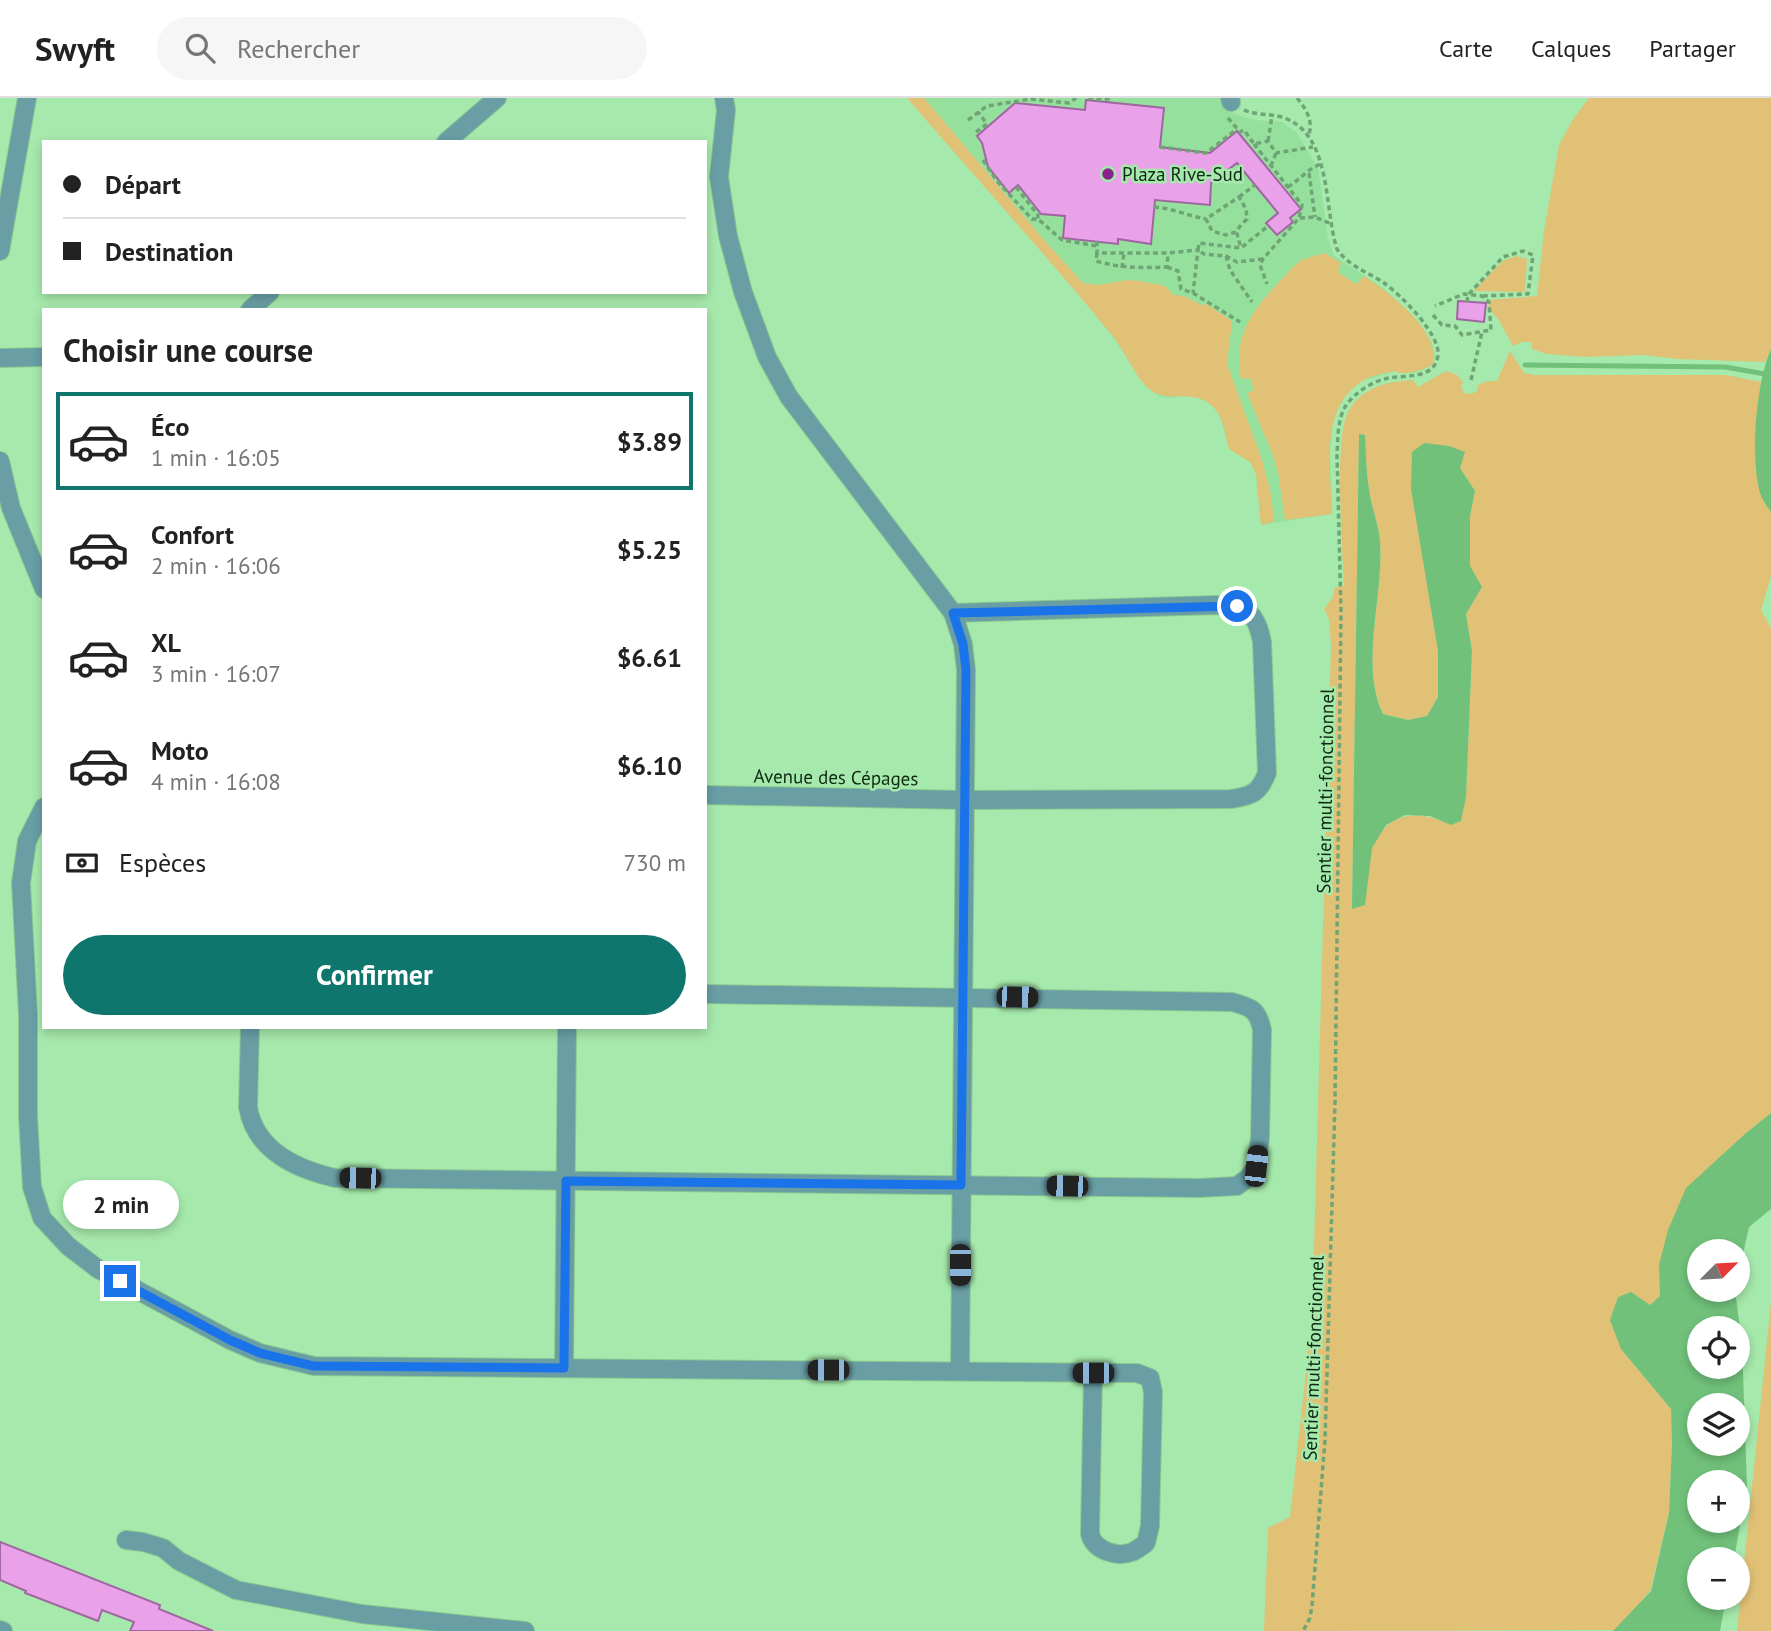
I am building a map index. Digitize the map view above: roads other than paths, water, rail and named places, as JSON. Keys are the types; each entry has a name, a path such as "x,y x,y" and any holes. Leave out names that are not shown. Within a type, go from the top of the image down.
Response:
{"street":[{"path":"0,251 27,98"},
{"path":"448,140 497,98"},
{"path":"724,98 726,110 719,177 728,236 743,292 767,357 789,397 953,613 963,644 966,670 960,1371"},
{"path":"252,308 268,294"},
{"path":"0,358 42,357"},
{"path":"0,461 11,508 42,584"},
{"name":"Avenue des Cépages","path":"707,795 965,800 1231,799 1252,796 1261,788 1267,773 1262,642 1259,625 1252,613 1237,606 953,613"},
{"path":"42,811 27,841 21,883 28,1015 28,1116 32,1187 42,1218 68,1246 98,1269 230,1340 284,1359 314,1366 1137,1373 1150,1378 1153,1384 1149,1537 1146,1543 1132,1552 1105,1551 1091,1540 1093,1373"},
{"path":"250,1029 247,1091 250,1119 256,1133 276,1154 299,1166 335,1178 1199,1188 1237,1186 1249,1177 1256,1166 1260,1138 1262,1030 1260,1017 1249,1007 1231,1002 707,993"},
{"path":"564,1368 567,1029"},
{"path":"126,1541 143,1542 163,1548 179,1562 236,1590 362,1614 525,1631"}],"waterway":[{"path":"1525,365 1725,367 1771,375"}],"place":[{"name":"Plaza Rive-Sud","path":"1108,174"}]}
